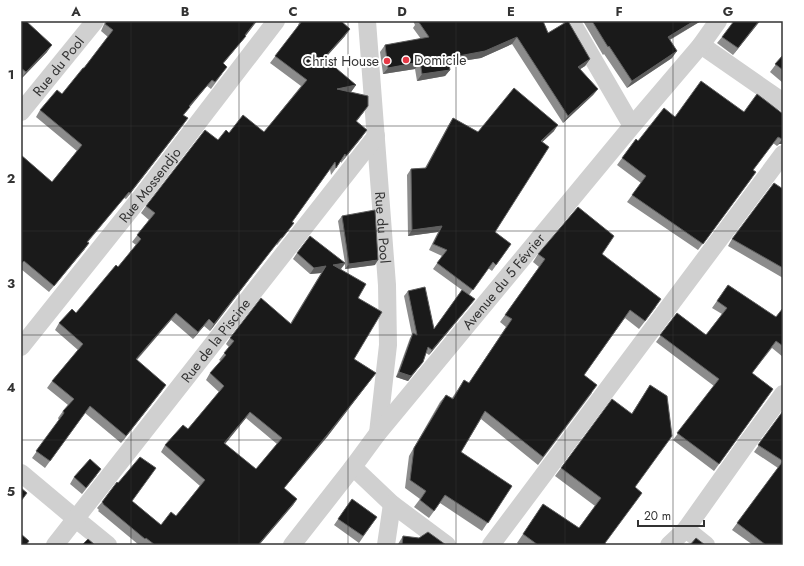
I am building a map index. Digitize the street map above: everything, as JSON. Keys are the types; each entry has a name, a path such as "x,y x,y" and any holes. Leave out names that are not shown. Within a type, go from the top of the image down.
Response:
{"street":[{"name":"Rue du Pool","path":"21,112 95,21"},
{"name":"Rue Mossendjo","path":"21,347 144,192 276,21"},
{"path":"571,21 632,126"},
{"name":"Avenue du 5 Février","path":"292,545 378,433 632,126 701,45 718,21"},
{"name":"Rue du Pool","path":"363,25 376,136 388,285 388,345 378,433"},
{"path":"701,45 783,102"},
{"name":"Rue de la Piscine","path":"55,545 376,136"},
{"path":"491,545 783,154"},
{"path":"669,545 686,530 746,443 783,394"},
{"path":"353,467 392,504 447,545"},
{"path":"21,473 108,545"},
{"path":"386,545 392,504"},
{"path":"686,530 706,545"}],"building":[{"path":"21,21 26,21 52,45 26,72 21,68"},
{"path":"107,21 256,21 245,35 246,36 223,63 227,67 215,82 212,80 189,106 190,107 183,115 188,118 130,193 129,192 87,242 89,243 54,286 24,261 21,264 21,155 52,182 82,145 40,110 57,90 62,94 113,30 105,24"},
{"path":"302,21 341,21 350,29 324,58 356,85 337,89 368,96 368,106 356,121 367,130 346,156 345,154 336,168 335,162 292,222 294,223 214,324 209,319 198,332 176,313 136,359 166,385 126,436 90,406 50,461 36,451 64,413 63,411 74,399 52,381 83,344 59,323 72,309 76,313 116,265 118,267 141,239 137,235 155,213 146,206 205,130 218,140 226,130 229,133 243,115 264,132 307,80 275,56"},
{"path":"418,21 543,21 548,33 568,21 590,59 578,67 598,89 568,116 517,37 485,51 448,58 450,70 422,74 420,62 388,68 385,45 429,37"},
{"path":"592,21 694,21 668,37 677,51 632,81"},
{"path":"734,21 759,21 738,48 722,37"},
{"path":"783,55 783,70 775,64"},
{"path":"701,81 744,112 757,94 783,114 783,138 778,137 753,170 756,172 703,244 632,195 646,176 622,158 636,139 638,141 664,108 675,117"},
{"path":"514,88 558,125 541,141 549,147 495,232 511,244 496,265 493,262 473,290 437,263 447,250 433,244 442,226 412,230 411,169 426,168 453,118 478,132"},
{"path":"774,183 783,189 783,268 732,239"},
{"path":"578,207 614,236 602,254 661,299 645,321 630,310 584,375 597,385 543,457 485,411 461,452 512,486 488,523 445,495 434,511 420,500 426,491 410,480 414,448 446,395 453,399 464,380 469,383 512,319 505,315 545,259 538,254"},
{"path":"375,210 378,260 349,264 342,216"},
{"path":"310,236 345,263 333,265 366,284 358,298 382,312 354,359 376,373 284,488 297,499 258,545 155,545 146,538 145,539 102,502 117,482 118,483 140,457 156,468 132,501 161,525 171,512 176,516 205,480 165,445 183,425 188,429 224,386 210,373 226,355 224,353 234,341 230,338 261,298 291,324 326,266 314,268 297,253","holes":["250,412 282,438 256,469 224,443"]},
{"path":"728,285 776,317 783,308 783,346 776,341 752,373 773,389 719,464 677,433 719,379 660,335 677,313 706,335 727,308 717,301"},
{"path":"425,287 434,329 462,290 475,299 432,350 428,347 423,362 411,376 399,372 413,333 417,335 408,291"},
{"path":"650,385 667,396 672,436 635,487 642,493 605,543 606,545 538,545 523,534 543,504 579,528 601,498 561,468 612,399 632,414"},
{"path":"783,411 783,461 758,445"},
{"path":"90,459 101,469 86,488 74,477"},
{"path":"783,461 783,545 766,545 737,523"},
{"path":"21,488 27,493 21,501"},
{"path":"352,499 377,517 363,536 338,519"},
{"path":"428,532 446,545 402,545 403,536 419,538"},
{"path":"21,534 29,541 26,545 21,545"},
{"path":"696,538 705,545 690,545"},
{"path":"88,539 95,545 82,545"}],"place":[{"name":"Domicile","path":"406,60"},
{"name":"Christ House","path":"387,61"}]}
